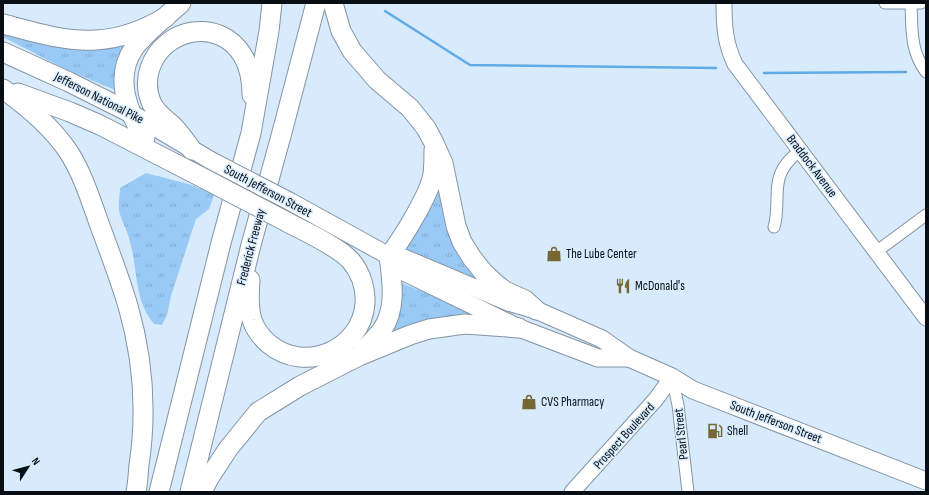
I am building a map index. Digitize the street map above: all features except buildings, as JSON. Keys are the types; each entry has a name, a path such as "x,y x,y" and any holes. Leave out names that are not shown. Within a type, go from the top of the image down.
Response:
{"highway":[{"path":"145,138 135,124 124,90 125,69 134,49 143,38 181,3"},
{"path":"159,492 251,133 269,31 272,3"},
{"name":"Frederick Freeway","path":"190,492 251,245 316,3"},
{"path":"333,3 341,31 352,50 377,80 410,108 434,141 444,163 456,226 467,250 477,266 490,279 505,290 525,300 536,310"},
{"path":"3,24 68,39 97,40 118,36 139,29 166,17"},
{"path":"192,150 174,127 152,105 148,83 150,67 158,52 166,44 185,33 201,32 218,35 232,43 243,56 251,77 251,133"},
{"path":"3,43 69,82"},
{"name":"Jefferson National Pike","path":"3,52 69,82 131,113"},
{"name":"Jefferson National Pike","path":"3,78 95,113 145,138"},
{"path":"3,88 100,125 287,222 344,254 352,262 360,274 365,294 363,314 355,332 341,347 323,355 303,358 289,355 277,350 261,336 251,319 248,298 251,274 251,245"},
{"path":"3,88 42,120 69,153 84,181 124,294 136,340 142,378 144,412 142,448 136,492"},
{"path":"359,356 383,328 389,315 392,305 393,290 389,256 400,242 425,195 433,176 434,141"},
{"path":"202,492 209,478 228,449 258,412 300,386 359,356 410,335 429,329 465,324 518,328"}],"main road":[{"name":"Jefferson National Pike","path":"131,113 192,150"},
{"path":"145,138 175,152 192,150"},
{"name":"South Jefferson Street","path":"192,150 389,256 404,258 508,302 536,310 602,339 629,358 672,377 693,390 926,481"},
{"name":"South Jefferson Street","path":"389,256 396,268 518,328 598,358 629,358"}],"street":[{"name":"Braddock Avenue","path":"724,3 725,37 733,59 926,318"},
{"path":"885,3 914,3 912,37 914,49 926,72"},
{"path":"774,227 778,212 778,188 781,172 800,150"},
{"path":"876,252 926,215"},
{"name":"Prospect Boulevard","path":"572,492 656,399 672,377"},
{"name":"Pearl Street","path":"672,377 678,405 688,492"}],"green space":[{"path":"3,28 134,36 117,90 115,90 65,69 3,37"},
{"path":"146,173 192,185 214,195 209,209 196,219 171,296 167,315 162,325 154,324 143,305 133,253 119,210 120,188"},
{"path":"443,176 491,285 440,266 404,248"},
{"path":"402,283 485,317 390,336 399,311"}],"waterway":[{"path":"385,11 470,65 716,68"},
{"path":"764,73 906,72"}],"place":[{"name":"The Lube Center","path":"554,254"},
{"name":"McDonald's","path":"623,286"},
{"name":"CVS Pharmacy","path":"529,402"},
{"name":"Shell","path":"715,431"}]}
